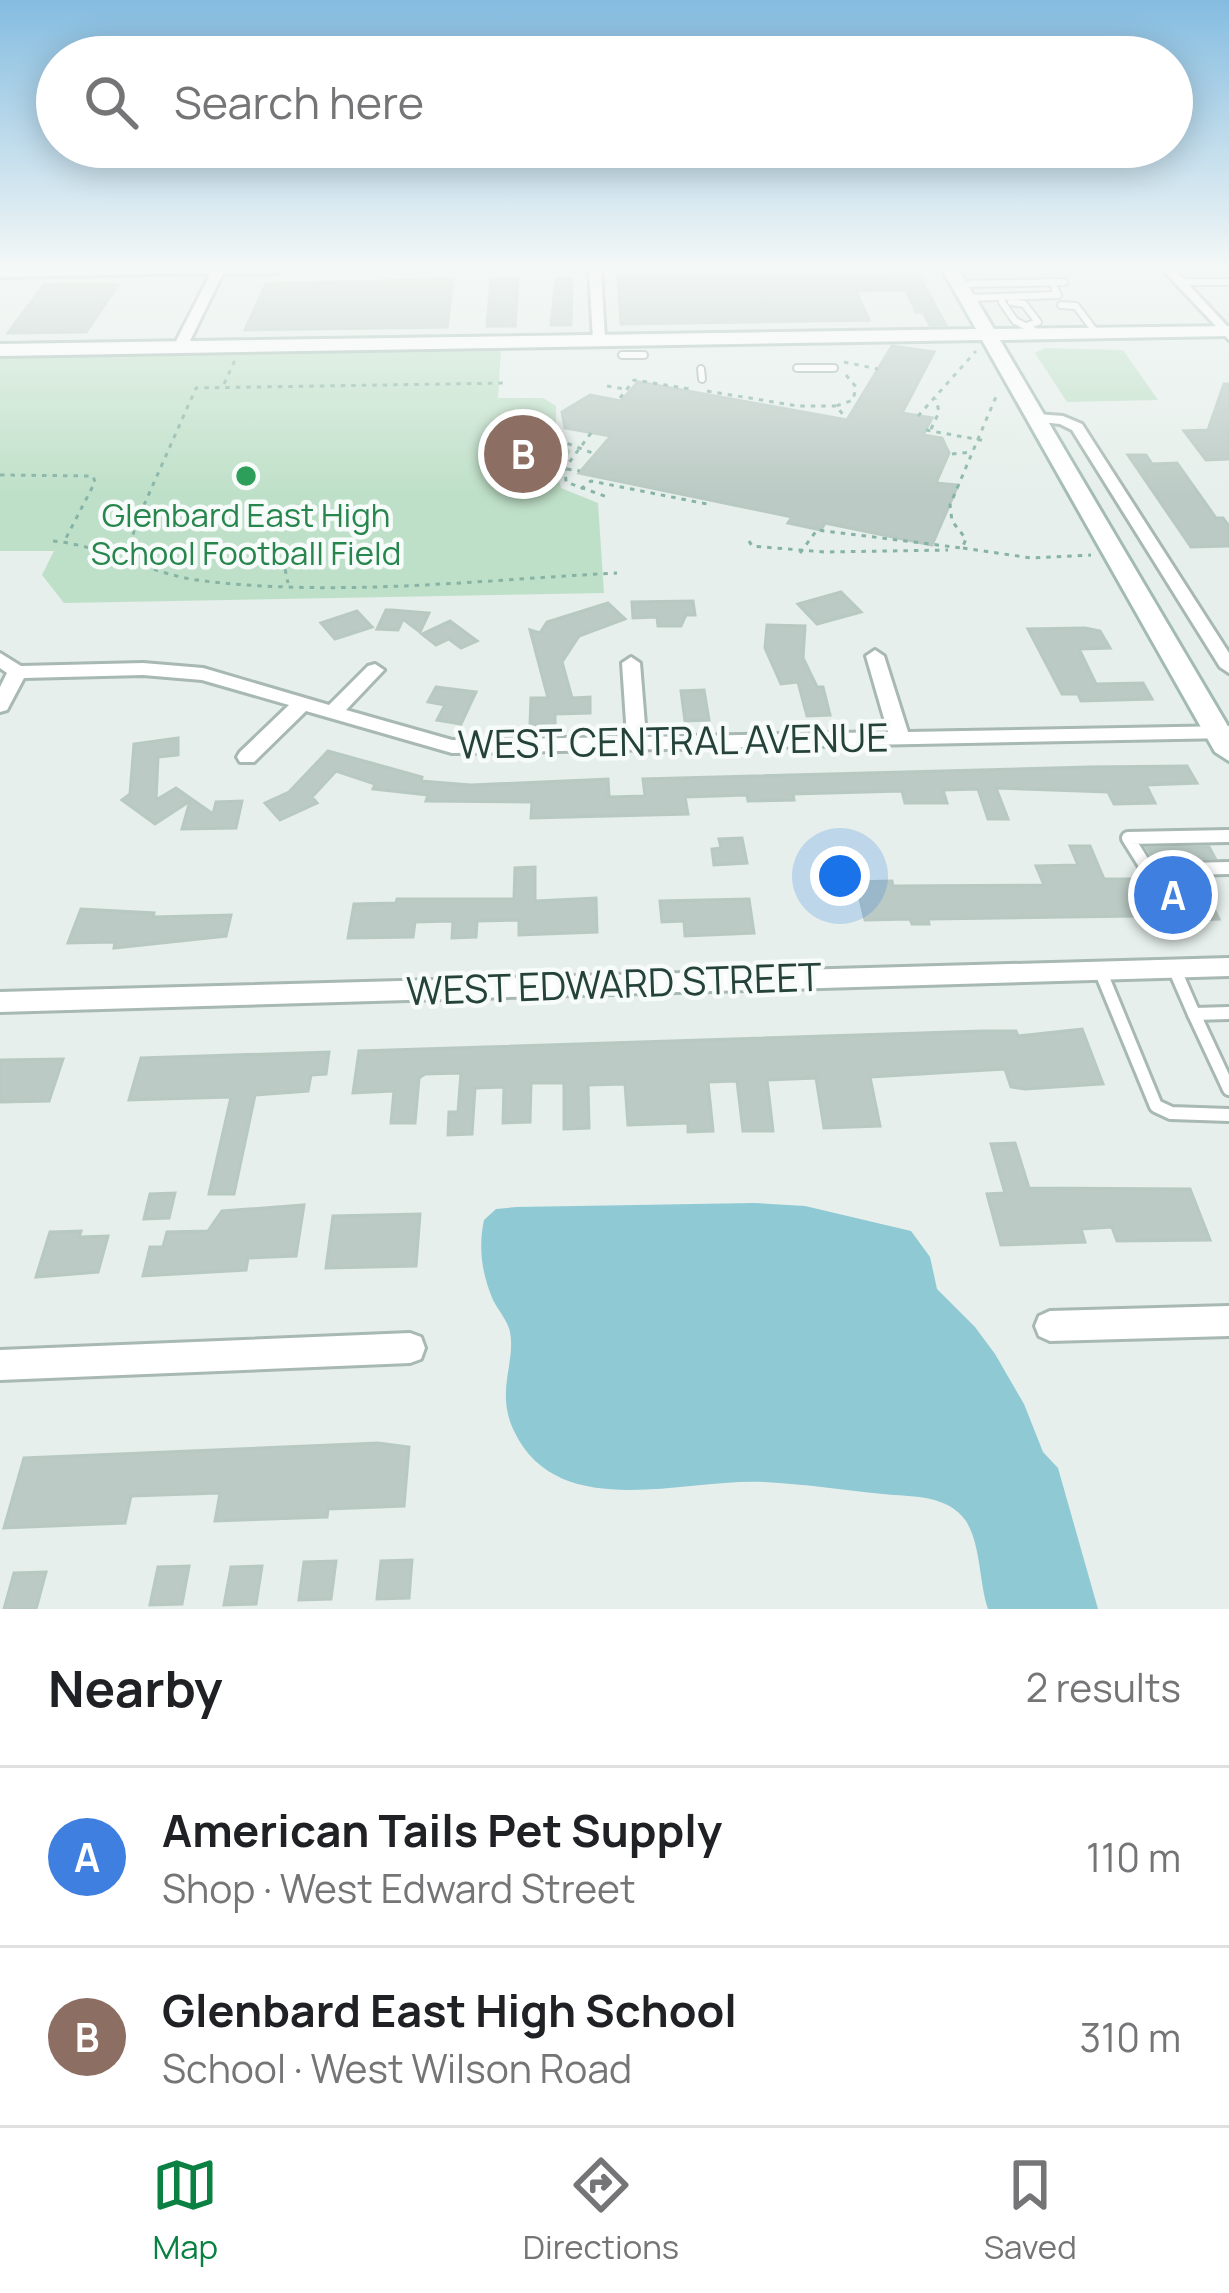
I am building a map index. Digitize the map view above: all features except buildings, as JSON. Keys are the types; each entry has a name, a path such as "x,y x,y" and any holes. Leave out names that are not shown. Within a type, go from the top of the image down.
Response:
{"street":[{"path":"0,350 354,344"},
{"path":"984,344 1037,418 1225,738"},
{"path":"1037,418 1063,420 1077,427 1229,667"},
{"path":"875,656 901,738"},
{"path":"631,663 637,744"},
{"path":"0,706 8,665"},
{"name":"WEST CENTRAL AVENUE","path":"8,665 183,671 452,747 901,738 1225,738"},
{"path":"332,712 375,670"},
{"path":"247,757 302,704"},
{"name":"WEST EDWARD STREET","path":"0,1002 1229,967"},
{"path":"1050,1326 1229,1321"},
{"path":"0,1365 410,1348"}],"lane":[{"path":"622,355 644,355"},
{"path":"797,368 834,368"},
{"path":"1229,836 1128,838 1148,870 1229,868"},
{"path":"1174,968 1229,1089"},
{"path":"1100,970 1156,1106 1171,1114 1229,1115"},
{"path":"1194,1014 1229,1013"}],"path":[{"path":"918,416 982,344"},
{"path":"620,398 634,380 644,380 798,406 836,406 853,400 856,393 844,374 852,355"},
{"path":"128,556 136,524 196,388 506,383"},
{"path":"607,386 626,390"},
{"path":"962,548 966,539 952,521 950,505 999,390"},
{"path":"936,396 939,412 928,430 986,441"},
{"path":"836,406 846,418"},
{"path":"591,433 565,468 566,482 610,498"},
{"path":"548,436 595,454"},
{"path":"952,454 973,452"},
{"path":"565,468 580,472"},
{"path":"0,475 93,476 95,482 64,541"},
{"path":"581,489 592,481 707,504"},
{"path":"802,550 817,530 1031,558 1091,555"},
{"path":"53,541 128,556 172,577 288,585 616,573"},
{"path":"749,541 752,546 802,550 962,548"},
{"path":"283,559 288,585"}],"green space":[{"path":"501,348 498,398 543,398 556,406 556,437 571,451 557,472 561,488 598,503 604,593 64,603 42,575 54,551 0,551 0,357"},
{"path":"1045,348 1123,350 1158,400 1067,402 1035,353"}],"water":[{"path":"805,1206 911,1231 930,1257 937,1289 995,1354 1024,1404 1043,1452 1058,1468 1098,1609 988,1609 975,1541 966,1521 949,1506 928,1498 764,1482 661,1489 591,1487 560,1478 534,1460 514,1431 506,1403 510,1332 484,1271 484,1220 496,1209 517,1207"}],"place":[{"name":"Glenbard East High School","path":"523,454"},
{"name":"Glenbard East High School Football Field","path":"246,476"},
{"name":"American Tails Pet Supply","path":"1173,895"}]}
